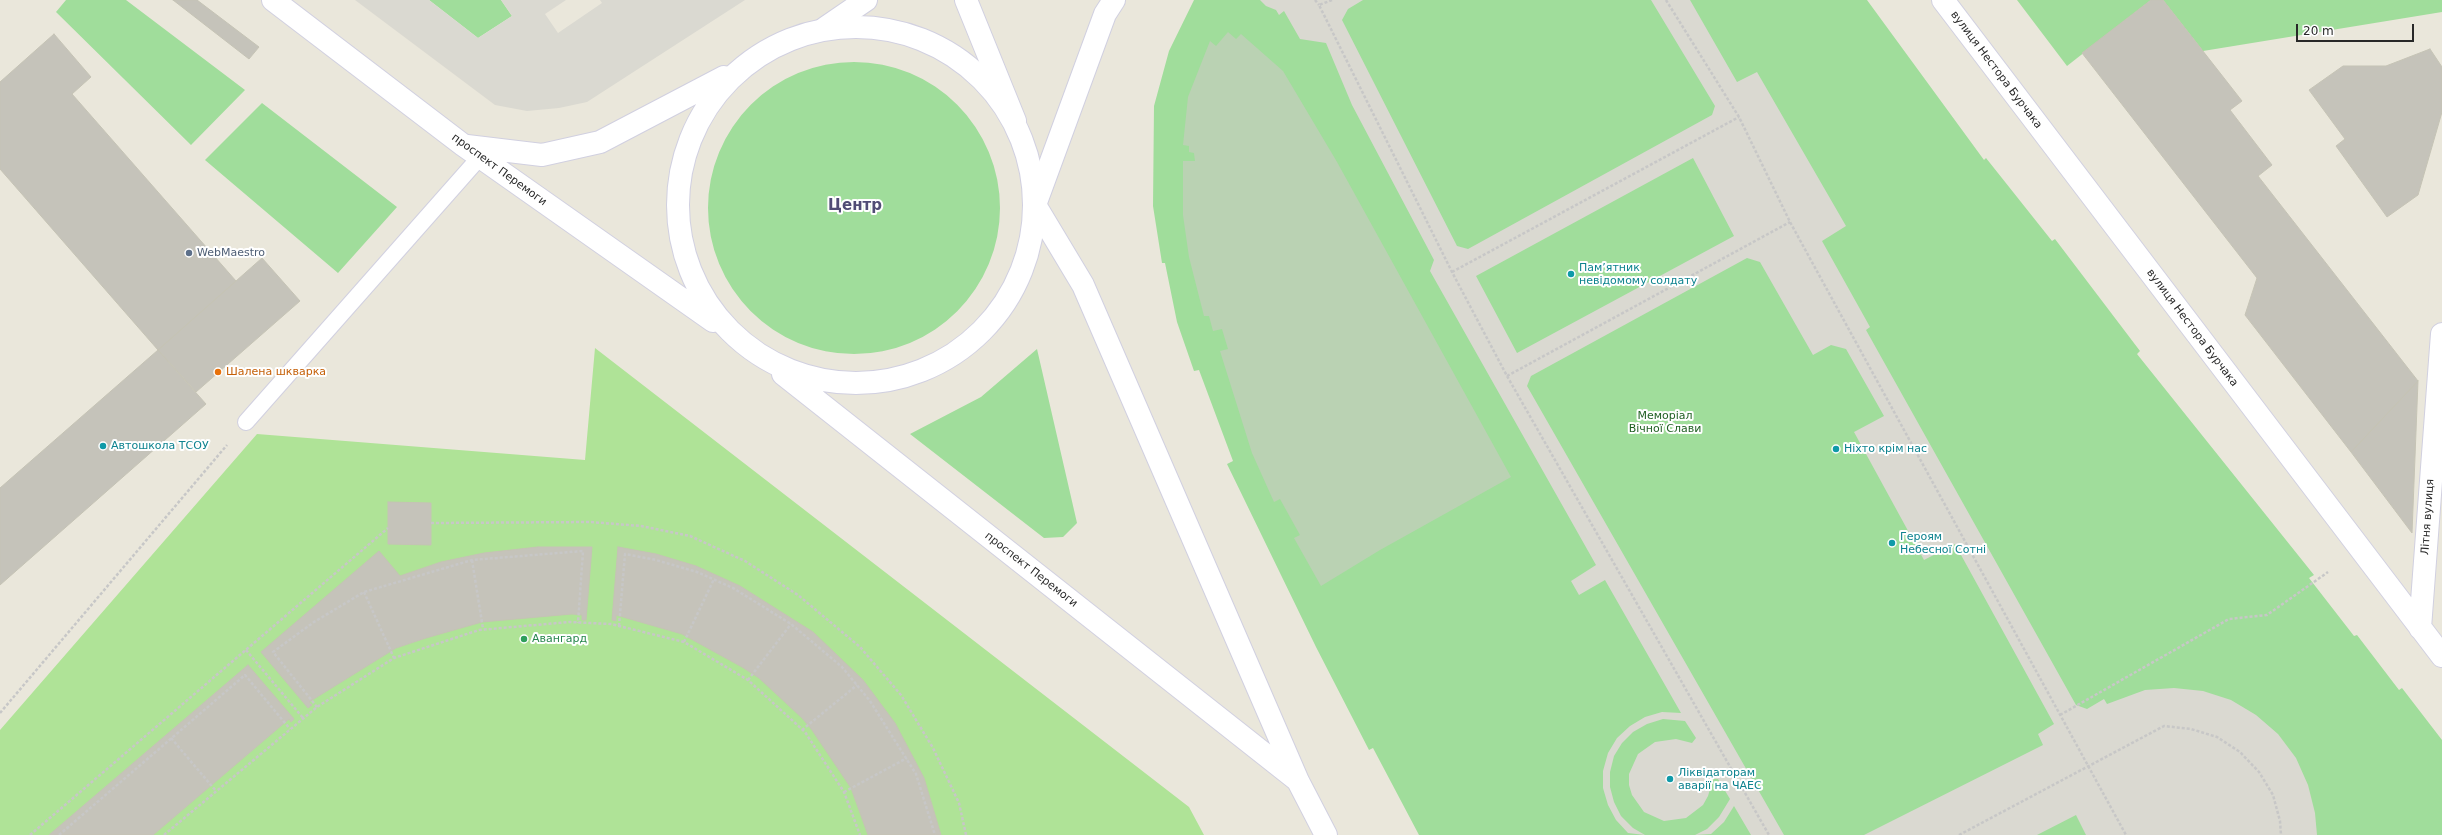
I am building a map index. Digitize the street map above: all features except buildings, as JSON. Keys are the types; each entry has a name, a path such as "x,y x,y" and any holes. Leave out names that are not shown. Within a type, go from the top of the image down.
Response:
{"main road":[{"name":"проспект Перемоги","path":"273,0 472,151 730,332"},
{"path":"825,28 866,0"},
{"path":"966,0 1028,157 1035,205 1083,284 1298,781 1326,835"},
{"path":"738,70 710,101 690,138 679,179 677,220 689,268 704,300 730,332 764,358 802,376 843,383 885,382 925,370 962,350 992,321 1016,286 1030,247 1035,205 1105,14 1114,0"},
{"name":"вулиця Нестора Бурчака","path":"1943,0 2442,656"},
{"path":"472,151 542,155 600,142 738,70 759,54 780,43 802,34 825,28 886,28 923,39 957,57 986,82 1015,121"},
{"name":"Літня вулиця","path":"2420,628 2442,334"},
{"name":"проспект Перемоги","path":"764,358 1298,781"}],"lane":[{"path":"246,422 472,151"}],"path":[{"path":"1315,0 1319,5 1452,272 1507,376 1769,835"},
{"path":"1319,5 1332,0"},
{"path":"1666,0 1739,117 1790,222 2126,835"},
{"path":"1452,272 1739,117"},
{"path":"1507,376 1790,222"},
{"path":"0,713 246,422"},
{"path":"431,524 591,522 641,526 690,536 744,561 798,595 854,642 901,695 933,748 959,804 966,835"},
{"path":"30,835 388,528"},
{"path":"317,707 273,652 314,622 364,592 472,560 583,551 578,623"},
{"path":"619,626 625,554 656,560 714,579 758,602 792,624 825,651 857,685 907,758 916,774 935,835"},
{"path":"472,560 483,629"},
{"path":"2060,715 2229,619 2267,615 2328,572"},
{"path":"684,642 714,579"},
{"path":"364,592 394,658"},
{"path":"164,835 317,707 394,658 483,629 578,623 619,626 684,642 748,680 802,730 844,792 860,835"},
{"path":"748,680 792,624"},
{"path":"246,650 303,718"},
{"path":"59,835 245,675 290,729"},
{"path":"802,730 857,685"},
{"path":"1959,835 2164,726 2191,728 2217,737 2240,752 2259,772 2273,795 2280,821 2281,835"},
{"path":"171,738 216,791"},
{"path":"844,792 907,758"}],"green space":[{"path":"66,0 126,0 245,90 191,145 56,12"},
{"path":"429,0 501,0 512,16 478,38"},
{"name":"Меморіал Вічної Слави","path":"1194,0 1867,0 1984,160 1986,158 2052,241 2055,239 2140,351 2137,354 2314,575 2309,578 2354,636 2357,635 2399,690 2402,688 2442,740 2442,835 1419,835 1373,748 1369,750 1316,647 1227,464 1233,461 1199,370 1194,371 1177,322 1165,263 1162,263 1153,206 1154,106 1169,51"},
{"path":"2017,0 2151,0 2067,66"},
{"path":"2163,0 2442,0 2442,12 2203,51"},
{"path":"1228,32 1236,39 1241,34 1283,71 1337,162 1511,477 1380,550 1321,586 1294,538 1300,535 1280,499 1274,502 1252,453 1220,351 1228,349 1222,329 1213,331 1209,316 1204,316 1189,257 1183,215 1183,161 1195,161 1194,153 1189,152 1189,146 1183,145 1188,97 1210,41 1216,46"},
{"path":"840,62 868,62 896,68 923,79 947,95 967,115 983,139 994,166 1000,194 1000,222 994,250 983,277 967,301 947,321 923,337 896,348 868,354 840,354 812,348 785,337 761,321 741,301 725,277 714,250 708,222 708,194 714,166 725,139 741,115 761,95 785,79 812,68"},
{"path":"262,103 397,207 338,273 205,160"},
{"name":"Авангард","path":"595,348 1189,807 1204,835 0,835 0,730 257,434 585,460"},
{"path":"1037,349 1077,523 1063,537 1044,538 910,434 981,397"}],"shaded area":[{"path":"355,0 429,0 478,38 512,16 501,0 566,0 545,14 558,33 602,3 600,0 745,0 587,102 559,108 527,111 495,105"},
{"path":"1260,0 1363,0 1348,9 1342,20 1457,246 1468,249 1712,115 1715,106 1651,0 1690,0 1737,82 1757,72 1846,226 1822,241 1870,327 1866,330 2076,705 2087,709 2104,699 2107,704 2145,690 2174,688 2203,691 2231,700 2256,715 2278,734 2296,758 2308,785 2315,813 2317,835 2086,835 2076,815 2037,835 1864,835 2043,745 2038,734 2054,724 1955,544 1924,560 1854,432 1884,416 1846,349 1831,345 1813,355 1760,262 1747,258 1531,376 1527,386 1784,835 1751,835 1734,806 1724,822 1711,834 1695,835 1707,829 1719,817 1730,799 1718,779 1713,779 1708,796 1703,805 1686,818 1664,821 1644,812 1632,795 1629,785 1629,774 1638,754 1655,742 1676,739 1692,743 1696,738 1685,721 1663,719 1647,724 1633,732 1622,743 1614,756 1610,772 1610,787 1614,802 1621,816 1633,828 1645,835 1628,833 1616,820 1608,805 1603,788 1603,771 1608,753 1617,738 1630,726 1645,717 1662,712 1681,713 1605,580 1579,595 1571,581 1596,565 1430,271 1434,260 1352,105 1326,43 1300,39 1284,11 1279,15 1276,10 1266,6","holes":["1693,158 1734,236 1517,353 1476,276"]}],"place":[{"name":"WebMaestro","path":"189,253"},
{"name":"Пам’ятник невідомому солдату","path":"1571,274"},
{"name":"Шалена шкварка","path":"218,372"},
{"name":"Автошкола ТСОУ","path":"103,446"},
{"name":"Ніхто крім нас","path":"1836,449"},
{"name":"Героям Небесної Сотні","path":"1892,543"},
{"name":"Авангард","path":"524,639"},
{"name":"Ліквідаторам аварії на ЧАЕС","path":"1670,779"}],"district":[{"name":"Центр","path":"855,206"}]}
